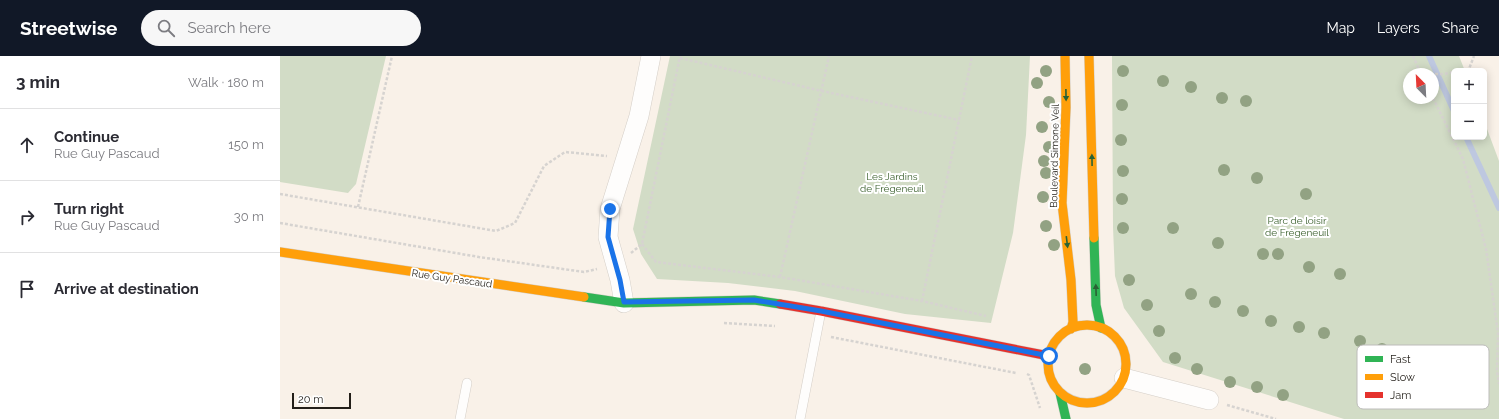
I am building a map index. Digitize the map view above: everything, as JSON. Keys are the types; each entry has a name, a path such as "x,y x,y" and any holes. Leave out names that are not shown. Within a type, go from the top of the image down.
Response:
{"main road":[{"name":"Boulevard Simone Veil","path":"1065,56 1066,107 1062,203 1071,280 1072,329"},
{"path":"1089,56 1096,304 1101,328"},
{"name":"Rue Guy Pascaud","path":"280,252 624,302 754,300 821,311 1049,356"},
{"path":"1081,326 1101,328 1112,334 1120,343 1125,354 1126,366 1124,378 1115,391 1103,400 1092,403 1081,403 1060,393 1052,382 1048,369 1049,356 1061,335 1072,329 1081,326"},
{"path":"1060,393 1066,419"},
{"path":"1101,413 1103,400"}],"street":[{"path":"624,302 608,237 610,209 639,116 650,56"},
{"path":"1124,378 1209,400"}],"lane":[{"path":"800,419 821,311"},
{"path":"460,419 467,383"}],"path":[{"path":"358,207 392,56"},
{"path":"780,277 829,56"},
{"path":"922,301 972,56"},
{"path":"1413,56 1418,68"},
{"path":"1469,68 1474,56"},
{"path":"280,223 479,257 584,272 616,265 642,244 680,57 822,91 959,120"},
{"path":"1439,74 1451,73"},
{"path":"1436,104 1463,158 1486,249 1498,334 1497,371 1499,384"},
{"path":"280,194 496,231 515,223 544,166 565,152 625,157"},
{"path":"642,244 656,262 780,277 922,301 986,316"},
{"path":"1209,400 1276,419"}],"green space":[{"path":"280,56 386,56 356,184 348,193 280,182"},
{"name":"Les Jardins de Frégeneuil","path":"670,56 1030,56 1026,135 1013,233 991,323 905,314 795,291 728,283 657,279 641,254 633,229"},
{"name":"Parc de loisir de Frégeneuil","path":"1112,56 1459,56 1464,68 1451,68 1451,140 1487,140 1487,129 1499,161 1499,419 1344,419 1163,362 1124,308 1115,276 1113,227"}],"waterway":[{"path":"1429,56 1451,104"},
{"path":"1467,140 1499,208"}],"traffic: fast":[{"path":"1094,238 1096,305 1101,328"},
{"path":"584,297 624,303 754,300 780,304"},
{"path":"1060,393 1066,419"}],"traffic: slow":[{"path":"1065,56 1066,107 1062,203 1071,280 1073,322 1071,329"},
{"path":"1089,56 1094,238"},
{"path":"280,252 584,297"},
{"path":"1087,325 1102,328 1114,337 1123,349 1126,364 1123,379 1114,391 1102,400 1087,403 1072,400 1060,391 1051,379 1048,364 1051,349 1060,337 1072,328 1087,325"}],"traffic: jam":[{"path":"780,304 1049,356"}],"route":[{"path":"610,209 608,237 620,280 624,302 754,300 821,311 1049,356"}]}
